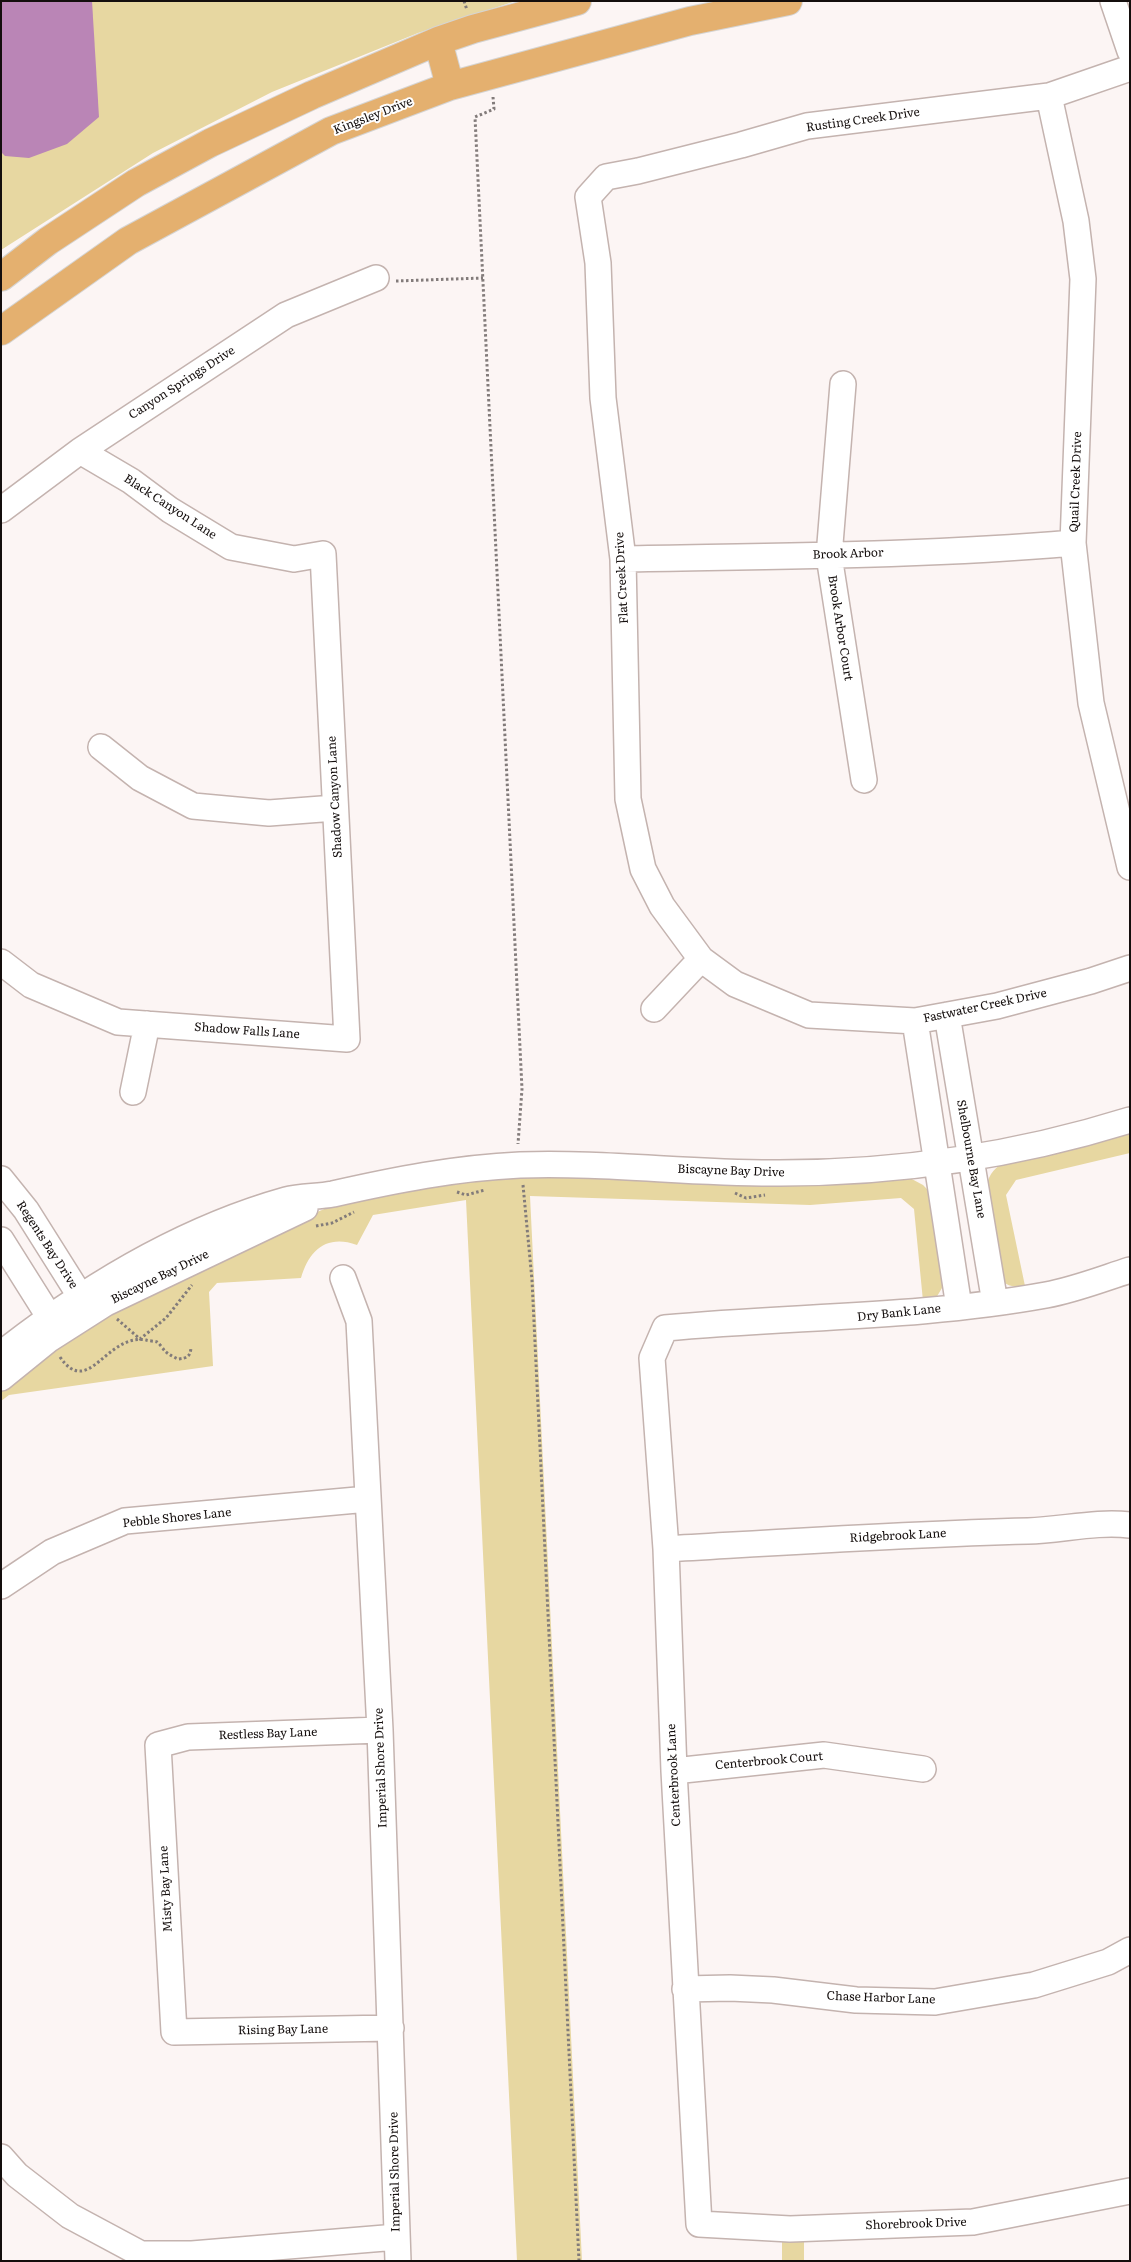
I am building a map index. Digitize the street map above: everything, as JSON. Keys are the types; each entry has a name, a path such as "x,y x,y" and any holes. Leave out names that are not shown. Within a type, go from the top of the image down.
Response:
{"main road":[{"path":"1,277 48,241 136,183 210,144 312,95 438,41 473,29 577,1"},
{"name":"Kingsley Drive","path":"1,331 128,241 331,132 450,86 690,21 788,1"},
{"path":"438,41 450,86"}],"street":[{"path":"1113,1 1130,51"},
{"name":"Rusting Creek Drive","path":"599,183 606,177 638,171 807,126 1049,96 1130,68"},
{"name":"Quail Creek Drive","path":"1049,96 1076,221 1082,279 1073,542 1092,703 1130,867"},
{"name":"Flat Creek Drive","path":"599,183 588,197 598,264 603,398 623,559 628,799 643,869 662,906 701,960"},
{"name":"Canyon Springs Drive","path":"1,510 80,451 286,315 376,278"},
{"name":"Brook Arbor Court","path":"843,384 829,556 864,780"},
{"name":"Black Canyon Lane","path":"80,451 131,482 170,510 231,547 294,559 323,554"},
{"name":"Brook Arbor","path":"623,559 829,556 1022,547 1073,542"},
{"name":"Shadow Canyon Lane","path":"323,554 347,1039"},
{"path":"101,747 140,778 192,806 269,813 335,808"},
{"path":"654,1009 701,960"},
{"name":"Fastwater Creek Drive","path":"701,960 735,984 809,1015 915,1021 997,1006 1091,981 1130,968"},
{"name":"Shadow Falls Lane","path":"1,962 31,985 118,1022 347,1039"},
{"name":"Shelbourne Bay Lane","path":"946,1015 995,1303"},
{"path":"915,1021 959,1307"},
{"path":"133,1092 147,1024"},
{"name":"Biscayne Bay Drive","path":"1,1378 52,1330 169,1246 249,1212 290,1199 329,1194 437,1172 520,1179 780,1174 888,1168 970,1157 1029,1146 1130,1120"},
{"name":"Regents Bay Drive","path":"1,1178 26,1210 86,1304"},
{"path":"1,1240 52,1330"},
{"name":"Dry Bank Lane","path":"665,1328 849,1318 995,1303 1048,1295 1130,1270"},
{"name":"Imperial Shore Drive","path":"342,1278 359,1321 380,1730 397,2249"},
{"name":"Centerbrook Lane","path":"665,1328 652,1358 666,1549 674,1771 699,2224"},
{"name":"Biscayne Bay Drive","path":"1,1354 52,1330"},
{"name":"Pebble Shores Lane","path":"1,1586 52,1552 125,1521 368,1499"},
{"name":"Ridgebrook Lane","path":"666,1549 930,1533 1035,1531 1113,1523 1130,1525"},
{"name":"Restless Bay Lane","path":"158,1746 188,1737 380,1730"},
{"name":"Misty Bay Lane","path":"158,1746 174,2032"},
{"name":"Centerbrook Court","path":"674,1771 824,1755 923,1769"},
{"name":"Chase Harbor Lane","path":"685,1989 730,1988 773,1990 856,2000 935,2002 1034,1985 1108,1962 1130,1950"},
{"name":"Rising Bay Lane","path":"174,2032 391,2028"},
{"path":"1,2158 18,2175 70,2216 141,2254 191,2257 397,2249"},
{"name":"Shorebrook Drive","path":"699,2224 790,2229 973,2222 1130,2191"}],"path":[{"path":"464,1 473,29"},
{"path":"485,76 493,96 494,109 475,116 522,1089 517,1138 532,1280 579,2261"},
{"path":"376,278 404,282 483,278"},
{"path":"452,1191 466,1195 490,1189"},
{"path":"731,1192 746,1198 773,1194"},
{"path":"311,1227 332,1223 358,1211"},
{"path":"140,1339 174,1310 196,1282"},
{"path":"52,1330 71,1370 79,1372 88,1371 121,1344 140,1339 158,1342 167,1353 178,1360 188,1358 191,1354 191,1348"}],"shaded area":[{"path":"1,1 516,1 418,33 272,92 153,153 1,250"},
{"path":"1,1 92,1 99,117 67,144 29,158 5,156 1,152"},
{"path":"1130,1132 1130,1153 1016,1180 1006,1195 1025,1286 1012,1286 1001,1280 986,1190 989,1177 993,1171 1003,1163"},
{"path":"529,1175 908,1177 923,1185 929,1191 943,1278 942,1288 936,1298 923,1301 914,1209 901,1198 810,1205 530,1196 582,2261 517,2261 466,1200 373,1215 357,1245 337,1242 328,1243 321,1247 309,1259 301,1278 217,1283 209,1292 213,1366 9,1395 1,1401 1,1390 82,1329 257,1237 334,1205 401,1189"},
{"path":"782,2236 804,2236 804,2261 782,2261"}]}
